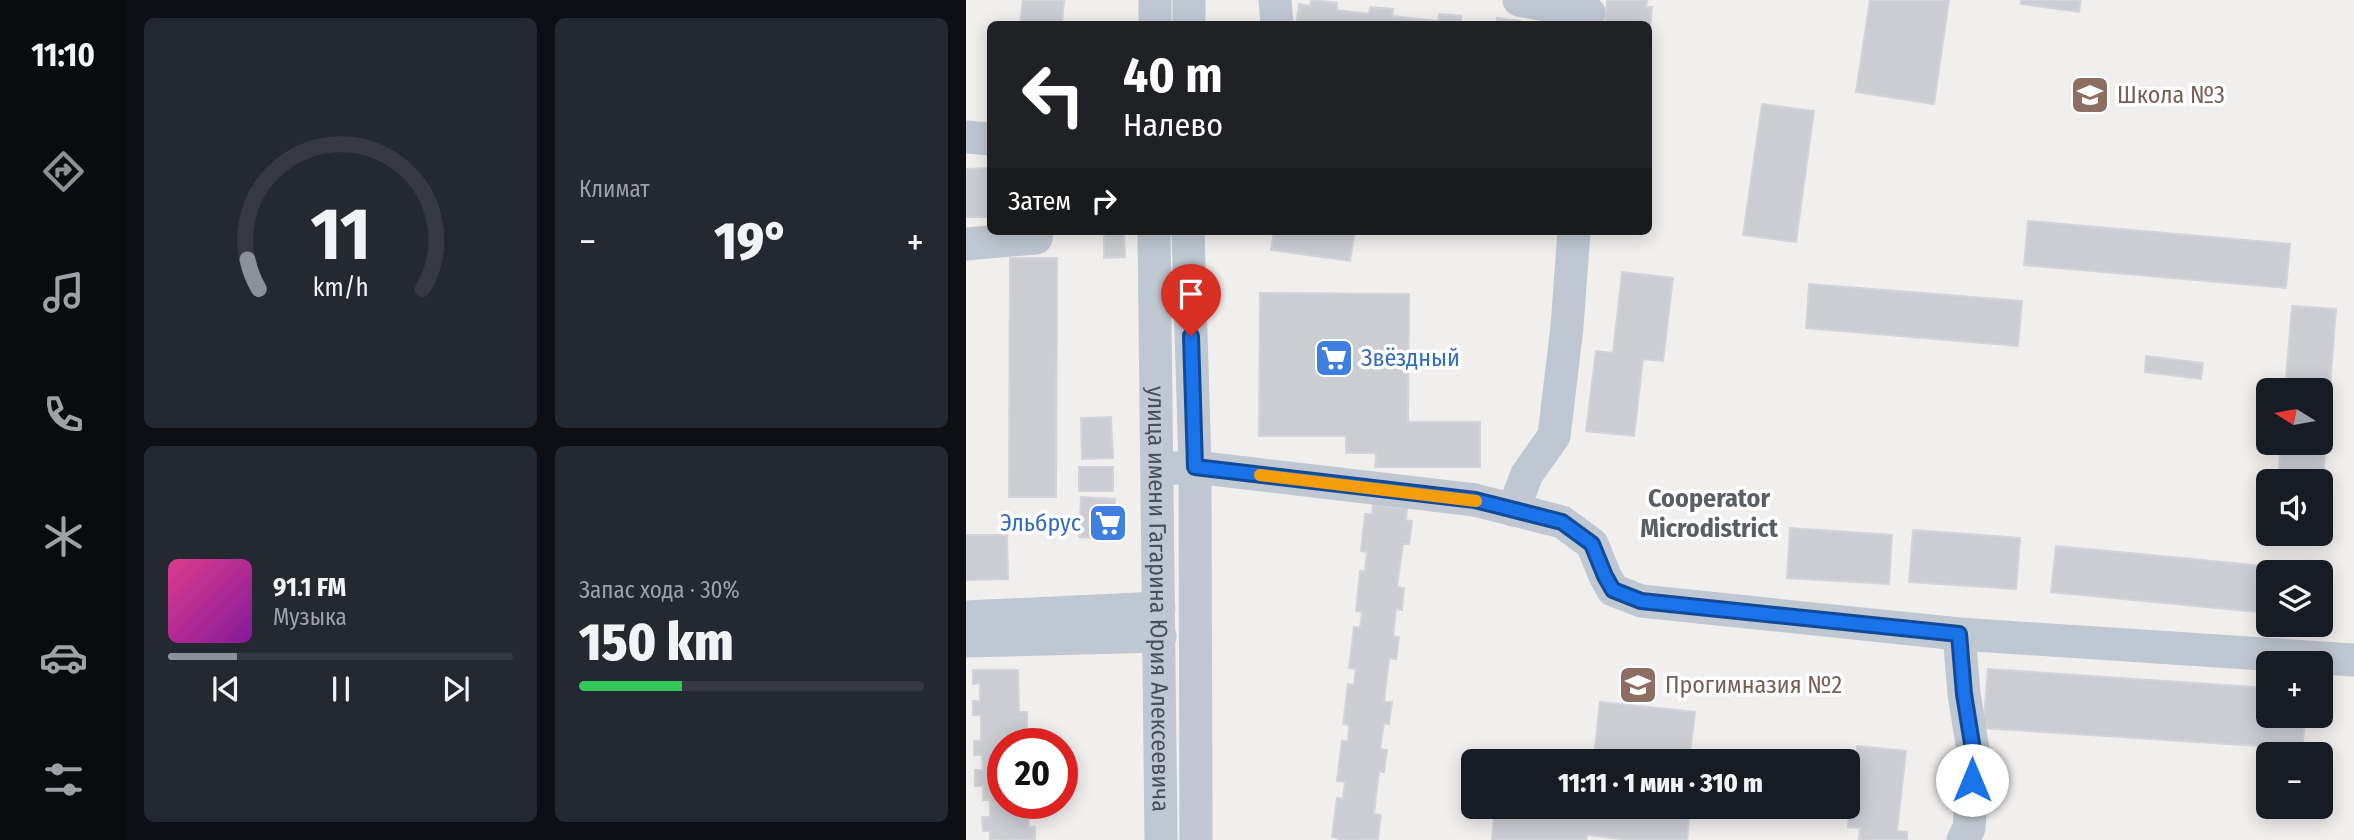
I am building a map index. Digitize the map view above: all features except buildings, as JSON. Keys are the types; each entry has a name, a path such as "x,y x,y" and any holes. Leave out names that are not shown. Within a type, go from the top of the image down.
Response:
{"street":[{"path":"1155,0 1155,21"},
{"path":"1189,0 1189,21"},
{"path":"1275,0 1277,21"},
{"path":"1519,0 1590,12"},
{"path":"966,137 987,139"},
{"path":"966,244 1036,238 1036,235"},
{"name":"улица имени Гагарина Юрия Алексеевича","path":"1154,235 1161,840"},
{"name":"улица имени Гагарина Юрия Алексеевича","path":"1188,235 1195,467 1196,840"},
{"path":"1513,510 1527,474 1554,436 1567,327 1574,235"},
{"path":"1158,469 1195,467 1475,500 1562,522 1592,544 1613,590 1641,601 1959,634 2354,660"},
{"path":"966,617 1159,622"},
{"path":"966,641 1159,622"},
{"path":"1959,634 1964,694 1974,756 1969,828 1963,840"}],"slow traffic":[{"path":"1260,475 1476,501"}],"place":[{"name":"Школа №3","path":"2090,95"},
{"name":"Звёздный","path":"1334,358"},
{"name":"Эльбрус","path":"1108,523"},
{"name":"Прогимназия №2","path":"1638,685"}],"district":[{"name":"Cooperator Microdistrict","path":"1709,513"}],"route":[{"path":"1191,336 1195,467 1475,500 1562,522 1592,544 1613,590 1641,601 1959,634 1964,694 1974,756 1972,780"}]}
